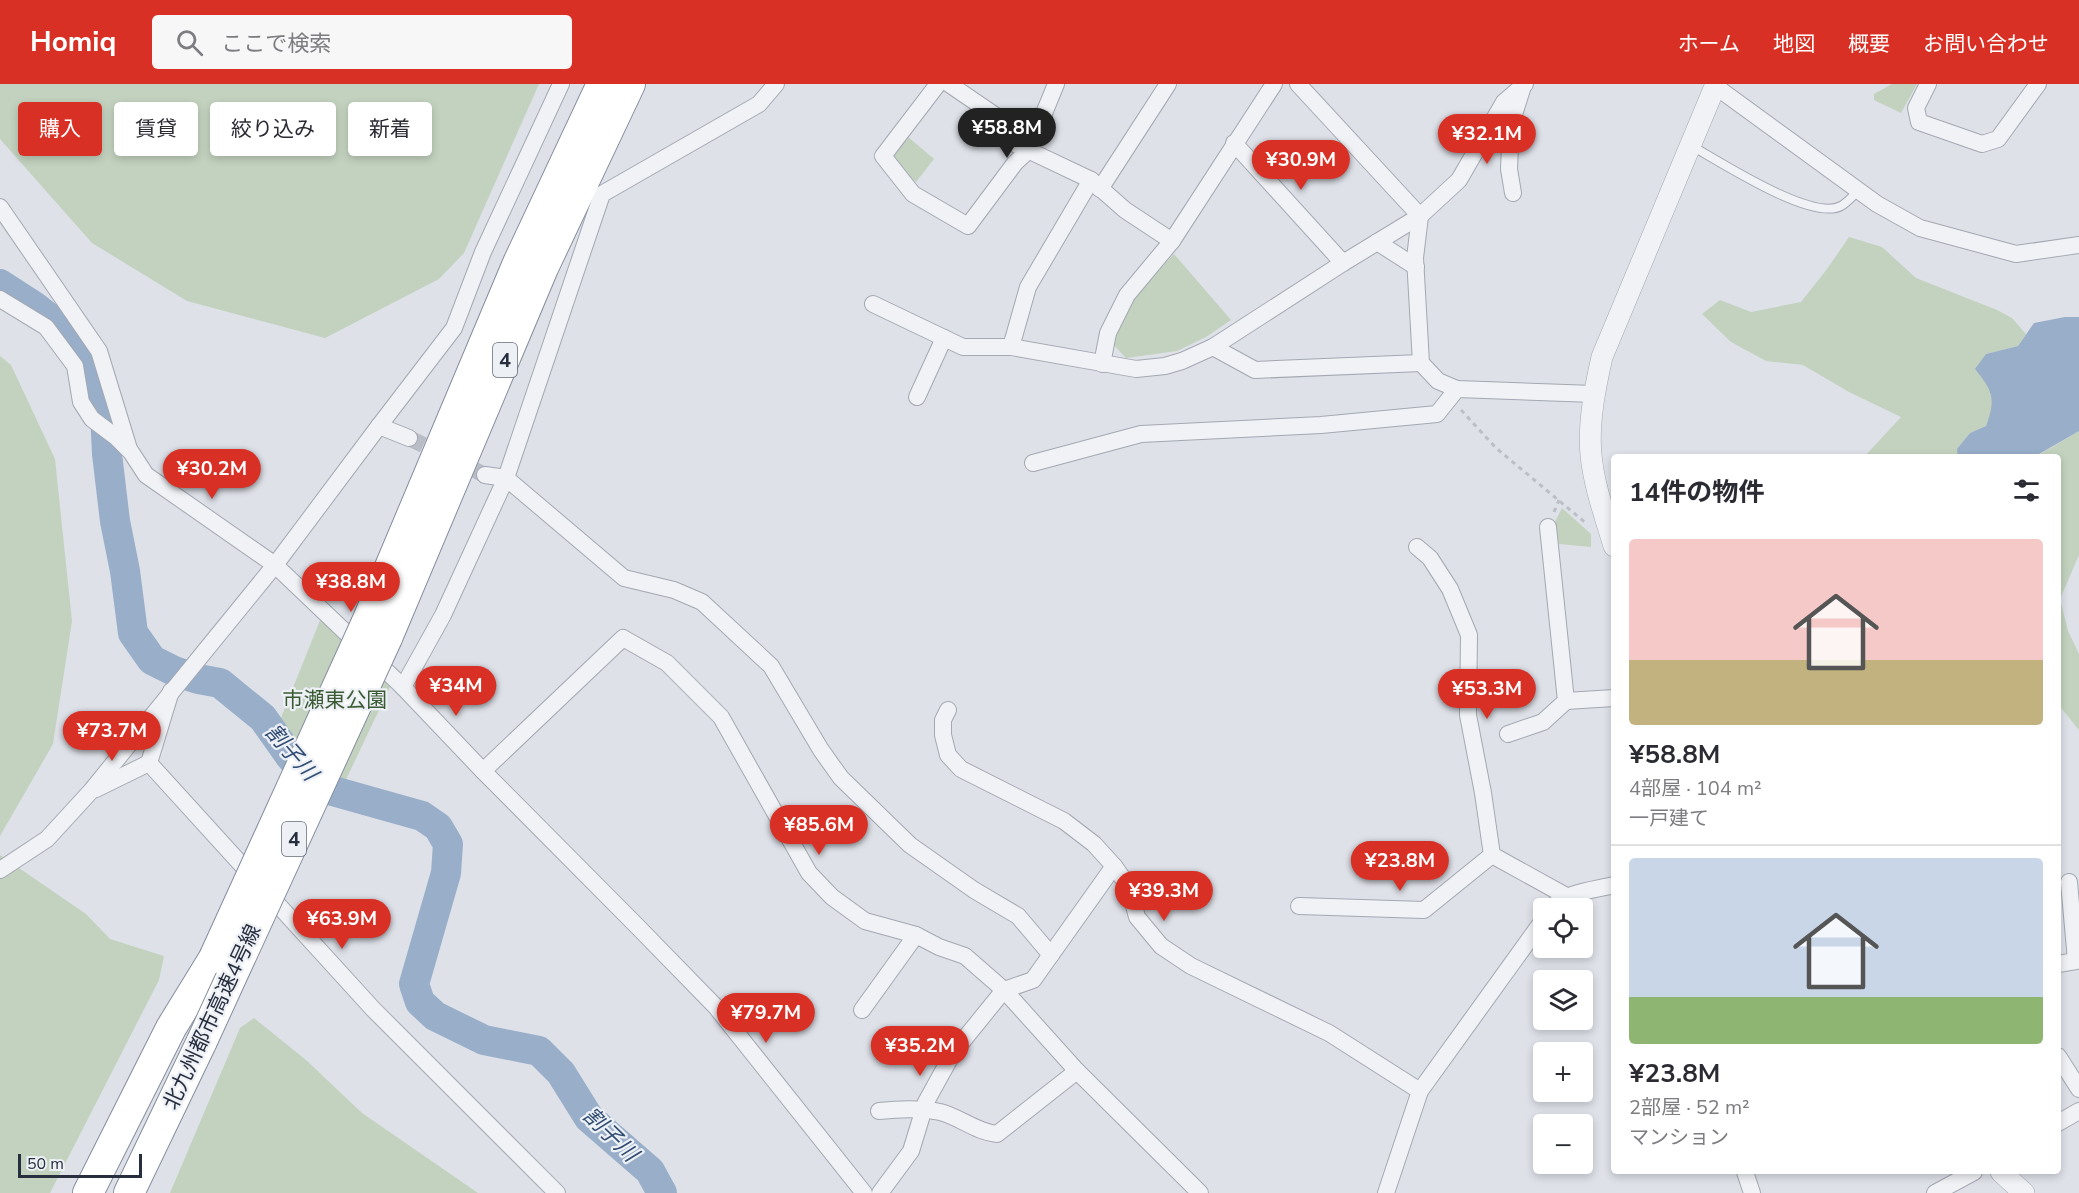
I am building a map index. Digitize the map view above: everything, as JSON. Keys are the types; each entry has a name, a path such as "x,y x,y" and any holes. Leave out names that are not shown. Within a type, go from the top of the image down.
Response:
{"highway":[{"name":"北九州都市高速4号線","path":"129,1193 174,1101 183,1034 213,958 376,631 518,263 602,84"},
{"name":"北九州都市高速4号線","path":"102,1193 183,1034 376,631 630,84"},
{"path":"88,1193 183,1034"},
{"path":"138,1193 174,1101"}],"street":[{"path":"0,870 47,838 91,791 274,565 454,328 483,252 561,84"},
{"path":"403,687 443,615 506,477 602,194 759,104 776,84"},
{"path":"938,84 883,156 913,194 968,226 1015,163 1029,150 1056,84"},
{"path":"949,84 970,90 996,116 1011,142 1096,185 1125,210 1172,241"},
{"path":"1011,347 1028,287 1096,185 1168,84"},
{"path":"1102,364 1108,333 1127,295 1158,261 1172,241 1274,84"},
{"path":"1298,84 1420,216 1416,267 1421,363 1438,381 1454,394 1594,394"},
{"path":"1928,84 1916,108 1920,122 1982,144 1998,139 2038,84"},
{"path":"873,304 963,346 1011,347 1136,369 1165,366 1182,361 1213,346 1420,216 1458,180 1504,102 1524,85"},
{"path":"1513,194 1509,169 1511,124 1524,85"},
{"path":"1611,537 1599,499 1591,454 1594,394 1602,357 1715,85 1876,204 1920,228 2016,254 2079,245"},
{"path":"1234,143 1343,263"},
{"path":"0,207 99,351 131,452"},
{"path":"1377,242 1416,267"},
{"path":"0,299 46,327 75,366 81,402 92,419 131,452 146,475 274,565 403,687 716,1007 864,1193"},
{"path":"916,397 944,338"},
{"path":"1213,346 1255,370 1421,363"},
{"path":"1033,464 1141,434 1321,425 1437,414 1454,394"},
{"path":"379,426 409,438"},
{"path":"485,476 506,477 624,578 674,590 702,602 771,666 840,778 910,845 974,890 1018,916 1051,955"},
{"path":"1548,527 1566,701"},
{"path":"1417,547 1430,558 1450,589 1469,635 1468,716 1492,855"},
{"path":"483,771 623,638 667,663 721,717 809,873 832,897 865,921 916,935 939,947 965,956 1004,990 1077,1071 1200,1193"},
{"path":"91,791 149,763 172,691"},
{"path":"1508,734 1542,722 1566,701 1611,698"},
{"path":"948,710 943,720 943,735 948,755 961,769 1064,821 1094,844 1129,887 1137,917 1161,946 1191,966 1329,1033 1420,1091"},
{"path":"149,763 373,1009 557,1193"},
{"path":"1492,855 1568,897 1611,886"},
{"path":"1299,906 1424,910 1492,855"},
{"path":"880,1193 911,1151 926,1102 953,1053 1004,990 1033,980 1114,866"},
{"path":"2061,963 2076,960 2069,882"},
{"path":"861,1010 916,935"},
{"path":"1386,1193 1420,1091 1533,935"},
{"path":"2061,1061 2079,1089"},
{"path":"879,1111 906,1108 941,1112 985,1133 997,1134 1077,1071"},
{"path":"2061,1121 2079,1111"},
{"path":"1746,1174 1752,1193"},
{"path":"1935,1193 1970,1174"},
{"path":"2003,1174 2024,1193"}],"lane":[{"path":"1690,145 1785,197 1821,210 1840,207 1858,191"}],"path":[{"path":"1454,394 1496,448 1596,531"}],"green space":[{"path":"0,84 539,84 464,253 439,279 325,338 187,301 92,243 0,139"},
{"path":"1892,84 1917,84 1901,113 1874,100 1874,94"},
{"path":"907,136 934,159 916,182 893,162 892,151"},
{"path":"1849,237 1882,247 1916,278 1997,310 2012,318 2026,334 2018,346 1986,354 1984,380 1990,390 1993,407 1986,426 1970,433 1958,449 1958,454 1867,454 1901,417 1849,392 1803,365 1766,361 1731,342 1702,314 1720,300 1751,312 1801,302"},
{"path":"1174,254 1231,320 1206,337 1177,351 1126,358 1112,343 1134,296"},
{"path":"0,356 11,365 55,459 72,621 53,744 0,836"},
{"path":"2079,431 2079,555 2061,597 2061,454 2041,454"},
{"path":"1562,508 1591,534 1591,547 1559,544 1555,522"},
{"path":"2061,603 2068,631 2079,654 2079,730 2061,708"},
{"name":"市瀬東公園","path":"321,618 390,687 341,790 305,762 278,725"},
{"path":"0,855 86,914 110,939 164,956 159,980 50,1193 0,1193"},
{"path":"254,1018 306,1060 362,1113 478,1193 170,1193 240,1028"}],"water":[{"path":"2065,317 2079,317 2079,431 2039,454 1958,454 1957,449 1970,433 1986,426 1991,409 1989,390 1975,369 1986,354 2018,346 2034,323"}],"waterway":[{"name":"割子川","path":"0,284 34,306 67,332 91,364 105,413 115,521 125,571 133,633 152,660 174,671 220,683 263,718 289,755 310,779 333,791 422,816 438,827 448,844 446,873 414,984 420,1002 435,1016 484,1040 539,1051 561,1073 589,1118 650,1171 662,1193"}],"tunnel":[{"path":"409,438 485,475"}]}
